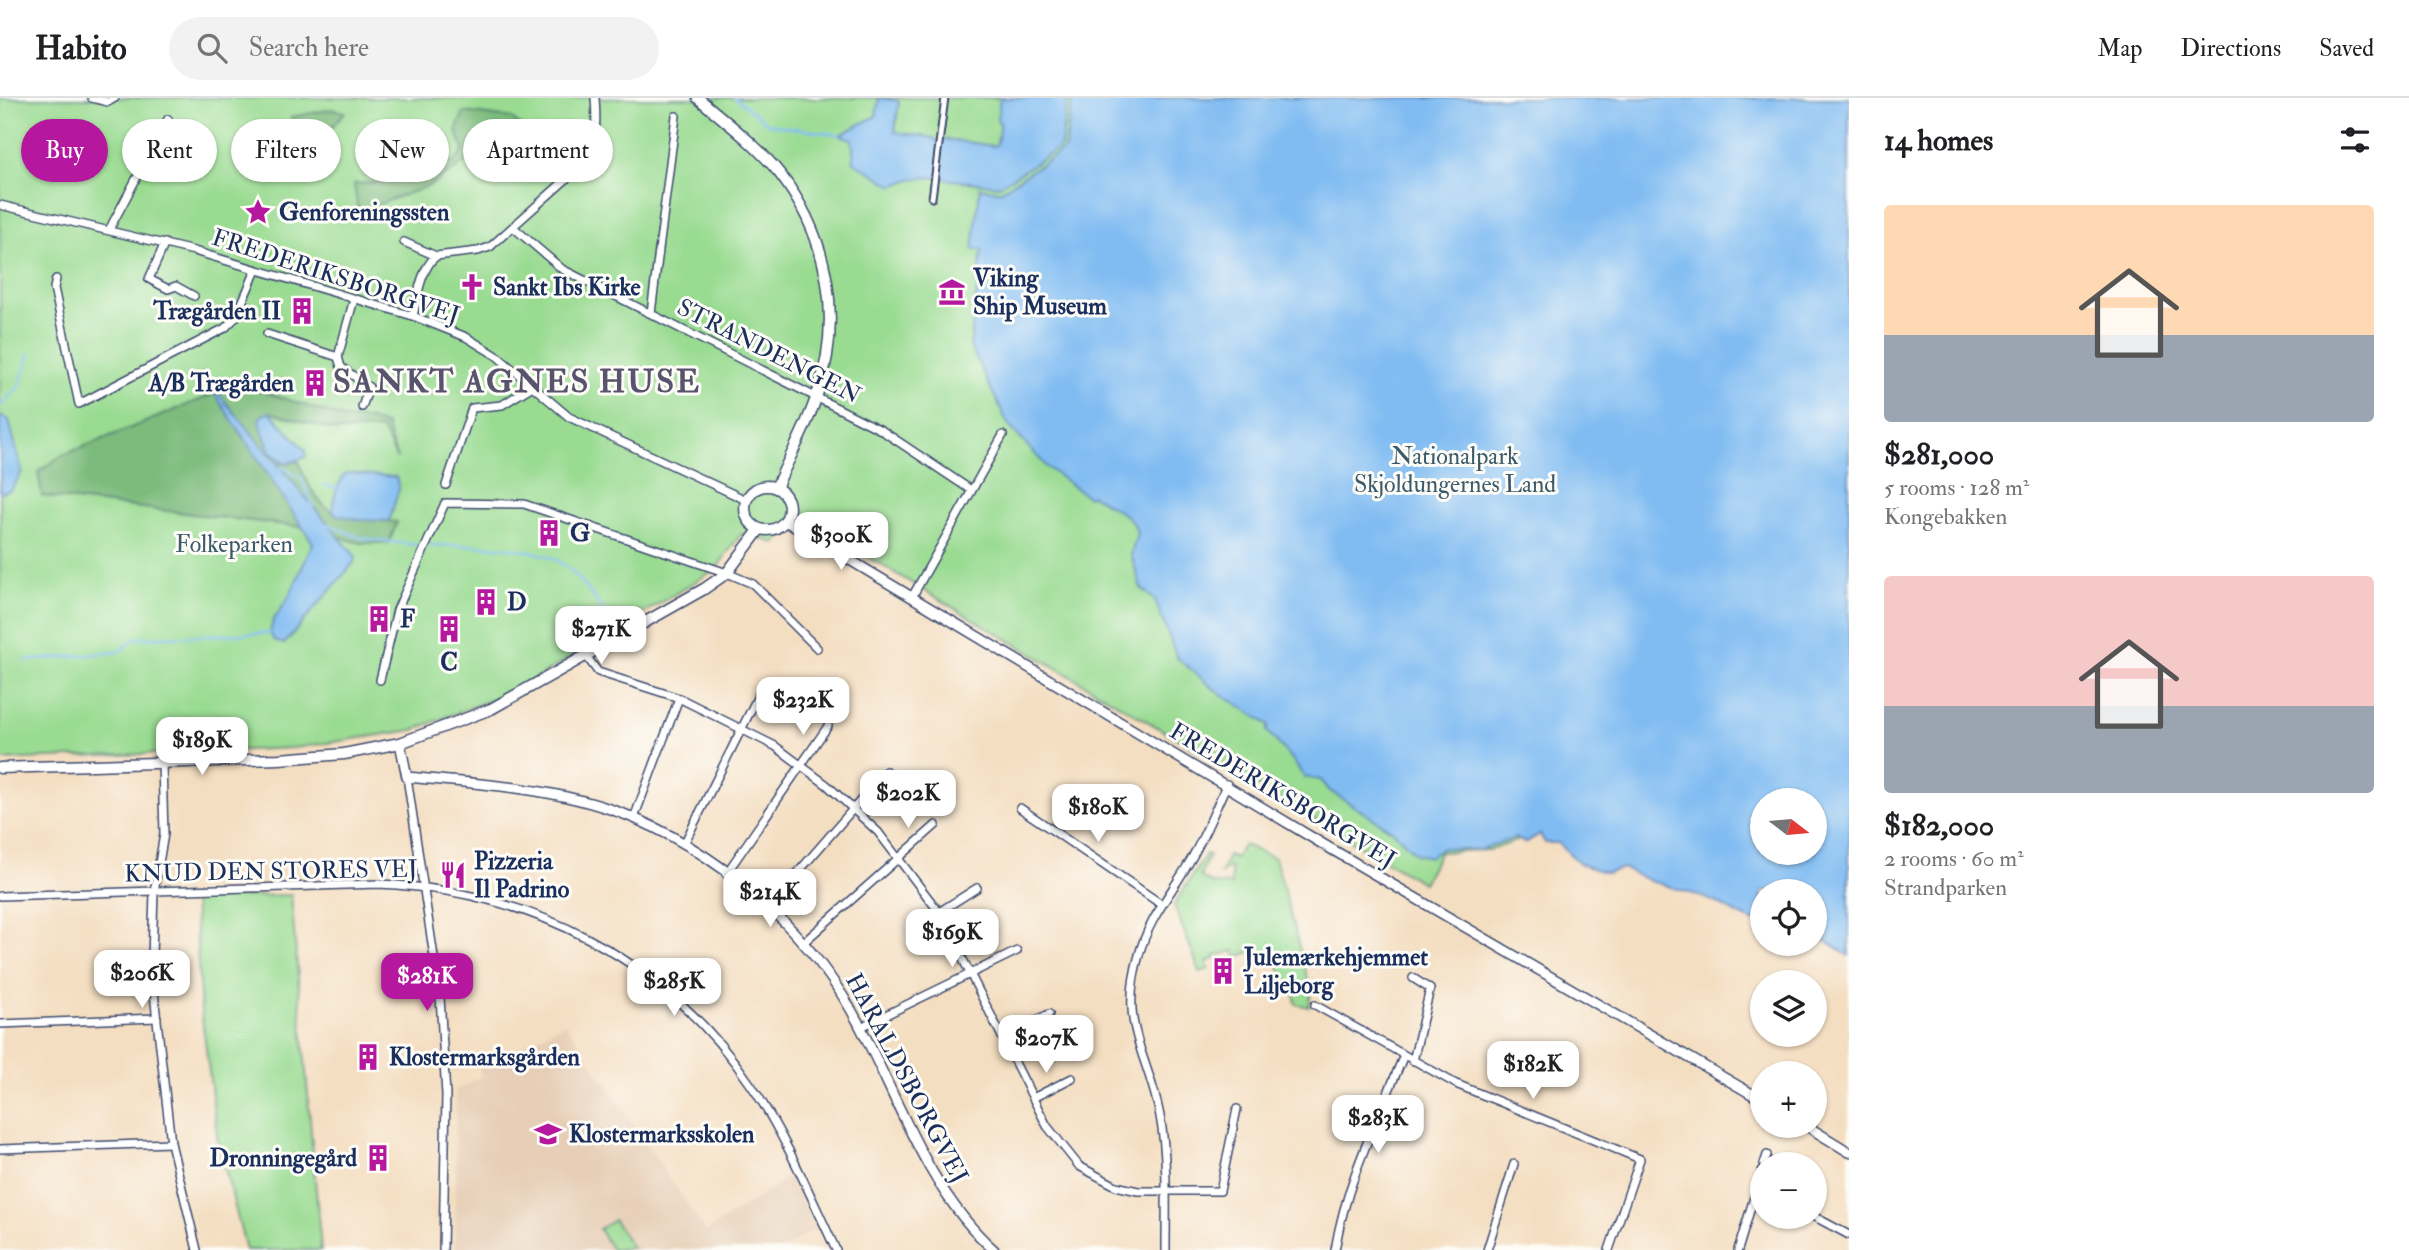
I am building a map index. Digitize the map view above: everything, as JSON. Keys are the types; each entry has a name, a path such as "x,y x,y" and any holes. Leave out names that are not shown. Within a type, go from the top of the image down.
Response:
{"main road":[{"path":"698,98 779,173 800,203 815,233 825,266 830,308 826,362 817,397 775,488"},
{"path":"762,486 775,488 788,502 785,522 773,530 759,530 745,514 746,500 762,486"},
{"path":"0,768 344,754 400,743 491,709 704,589 727,573 759,530"}],"street":[{"path":"92,98 108,102 115,98"},
{"path":"404,242 436,256 490,247 589,156 597,130 595,98"},
{"path":"932,198 945,98"},
{"path":"651,313 676,116"},
{"path":"108,230 134,182"},
{"name":"FREDERIKSBORGVEJ","path":"0,205 165,243 413,316 466,337 491,351 558,409 586,426 746,500"},
{"name":"STRANDENGEN","path":"513,227 562,269 881,430 971,490"},
{"path":"165,243 149,279 168,289 176,286 194,296"},
{"path":"413,316 423,275 436,256"},
{"path":"56,279 54,288 79,404 225,328 236,317 256,270"},
{"path":"354,299 338,357 341,367 369,387 362,407"},
{"path":"267,334 338,357"},
{"path":"446,485 472,408 502,405 531,387"},
{"path":"912,597 1003,435"},
{"path":"380,680 397,610 445,503 524,504 727,573 757,588 817,648"},
{"name":"FREDERIKSBORGVEJ","path":"785,522 1227,784 1321,843 1750,1093"},
{"path":"587,657 598,672 679,698 742,727 801,764 853,808 899,857 939,912 1033,1098 1058,1143 1079,1166 1116,1186 1166,1191 1222,1189 1237,1109"},
{"path":"684,844 763,686"},
{"path":"634,818 679,698"},
{"path":"726,874 828,726"},
{"path":"400,743 440,998 445,1070 443,1250"},
{"path":"162,763 164,834 154,892 152,958 171,1143 197,1250"},
{"path":"768,907 886,771"},
{"name":"HARALDSBORGVEJ","path":"407,777 486,784 556,796 634,818 684,844 768,907 804,942 831,977 861,1027 929,1165 957,1211 993,1250"},
{"path":"1166,1250 1165,1145 1159,1112 1135,1041 1131,1008 1138,957 1161,904 1193,856 1227,784"},
{"path":"1020,808 1161,904"},
{"path":"804,942 936,825"},
{"name":"KNUD DEN STORES VEJ","path":"0,896 377,884 424,886 495,901 538,914 596,943 660,986 713,1034 752,1087 836,1250"},
{"path":"939,912 977,888"},
{"path":"861,1027 1017,951"},
{"path":"1413,978 1430,989 1413,1061"},
{"path":"1315,1005 1456,1084 1640,1159 1609,1250"},
{"path":"1002,1037 1049,1014"},
{"path":"0,1024 157,1018"},
{"path":"1335,1250 1347,1202 1368,1139 1404,1055"},
{"path":"1033,1098 1072,1078"},
{"path":"1826,1138 1849,1152"},
{"path":"0,1149 171,1143"},
{"path":"1487,1250 1514,1164"},
{"path":"1738,1250 1750,1216"},
{"path":"1827,1224 1849,1236"}],"shaded area":[{"name":"Klostermarksskolen","path":"565,1023 706,1232 789,1177 816,1228 781,1250 455,1250 456,1091 481,1076 479,1069"}],"green space":[{"name":"Nationalpark Skjoldungernes Land","path":"0,98 1849,98 1837,946 1827,942 1827,879 1750,879 1750,888 1541,832 1491,850 1440,852 1423,883 801,518 776,543 741,534 716,569 518,689 413,730 294,748 0,760"},
{"path":"333,109 345,112 339,119 291,117"},
{"path":"464,112 512,119 463,119 463,148 456,130"},
{"path":"463,151 463,164 449,173 449,161 453,164"},
{"path":"382,182 436,182 358,212 354,184"},
{"path":"239,384 347,419 367,419 386,425 397,459 382,429 336,431 270,412 272,454 284,464 298,461 316,496 335,512 346,516 397,522 389,543 360,543 310,528 42,496 38,472 61,456"},
{"path":"1244,845 1275,858 1311,991 1309,1007 1296,1004 1294,993 1276,962 1267,966 1260,948 1237,957 1234,951 1214,956 1215,959 1206,962 1209,969 1200,972 1174,905 1206,854 1209,855 1200,876 1213,884 1231,885 1231,869 1229,867 1221,873 1228,855 1235,858"},
{"path":"291,895 321,1250 246,1250 218,1141 201,1010 194,898"},
{"path":"614,1220 632,1248 612,1250 599,1229"}],"water":[{"path":"879,98 899,101 895,132 935,138 941,142 945,139 994,146 997,144 1000,123 997,120 1000,98 1849,98 1849,956 1827,942 1827,879 1750,879 1750,920 1712,901 1623,868 1607,873 1582,865 1558,843 1545,843 1540,834 1525,843 1515,838 1480,850 1442,848 1430,857 1416,854 1393,831 1330,791 1321,780 1304,777 1267,731 1269,725 1214,689 1177,658 1155,600 1141,588 1131,554 1137,534 1135,526 1127,516 1092,495 1088,497 1048,468 1009,426 970,346 982,250 973,249 980,188 1000,191 1065,149 1072,101 1067,102 1061,147 999,186 930,177 911,179 893,186 854,162 852,139 840,135 876,116"},
{"path":"201,373 356,557 284,644 274,640 270,633 273,621 290,595 313,543"},
{"path":"270,412 305,450 306,457 285,464 270,451 259,421 261,416"},
{"path":"0,416 9,420 22,472 11,490 0,493"},
{"path":"348,473 396,477 399,489 389,521 360,520 334,514 335,494 344,475"}],"waterway":[{"path":"735,98 768,124 840,135"},
{"path":"1,405 19,387 30,353"},
{"path":"278,469 284,468 302,479 313,506"},
{"path":"324,485 337,488"},
{"path":"327,524 361,538 417,545"},
{"path":"430,545 518,549 551,558 575,575 603,610"},
{"path":"25,661 118,652 136,638 270,633"}],"place":[{"name":"Genforeningssten","path":"258,212"},
{"name":"Sankt Ibs Kirke","path":"472,287"},
{"name":"Viking Ship Museum","path":"952,292"},
{"name":"Trægården II","path":"302,311"},
{"name":"A/B Trægården","path":"315,383"},
{"name":"G","path":"549,533"},
{"name":"D","path":"486,602"},
{"name":"F","path":"379,619"},
{"name":"C","path":"449,629"},
{"name":"Pizzeria Il Padrino","path":"453,875"},
{"name":"Julemærkehjemmet Liljeborg","path":"1223,971"},
{"name":"Klostermarksgården","path":"368,1057"},
{"name":"Klostermarksskolen","path":"548,1134"},
{"name":"Dronningegård","path":"378,1158"}],"district":[{"name":"SANKT AGNES HUSE","path":"517,381"}],"park label":[{"name":"Folkeparken","path":"234,544"}]}
